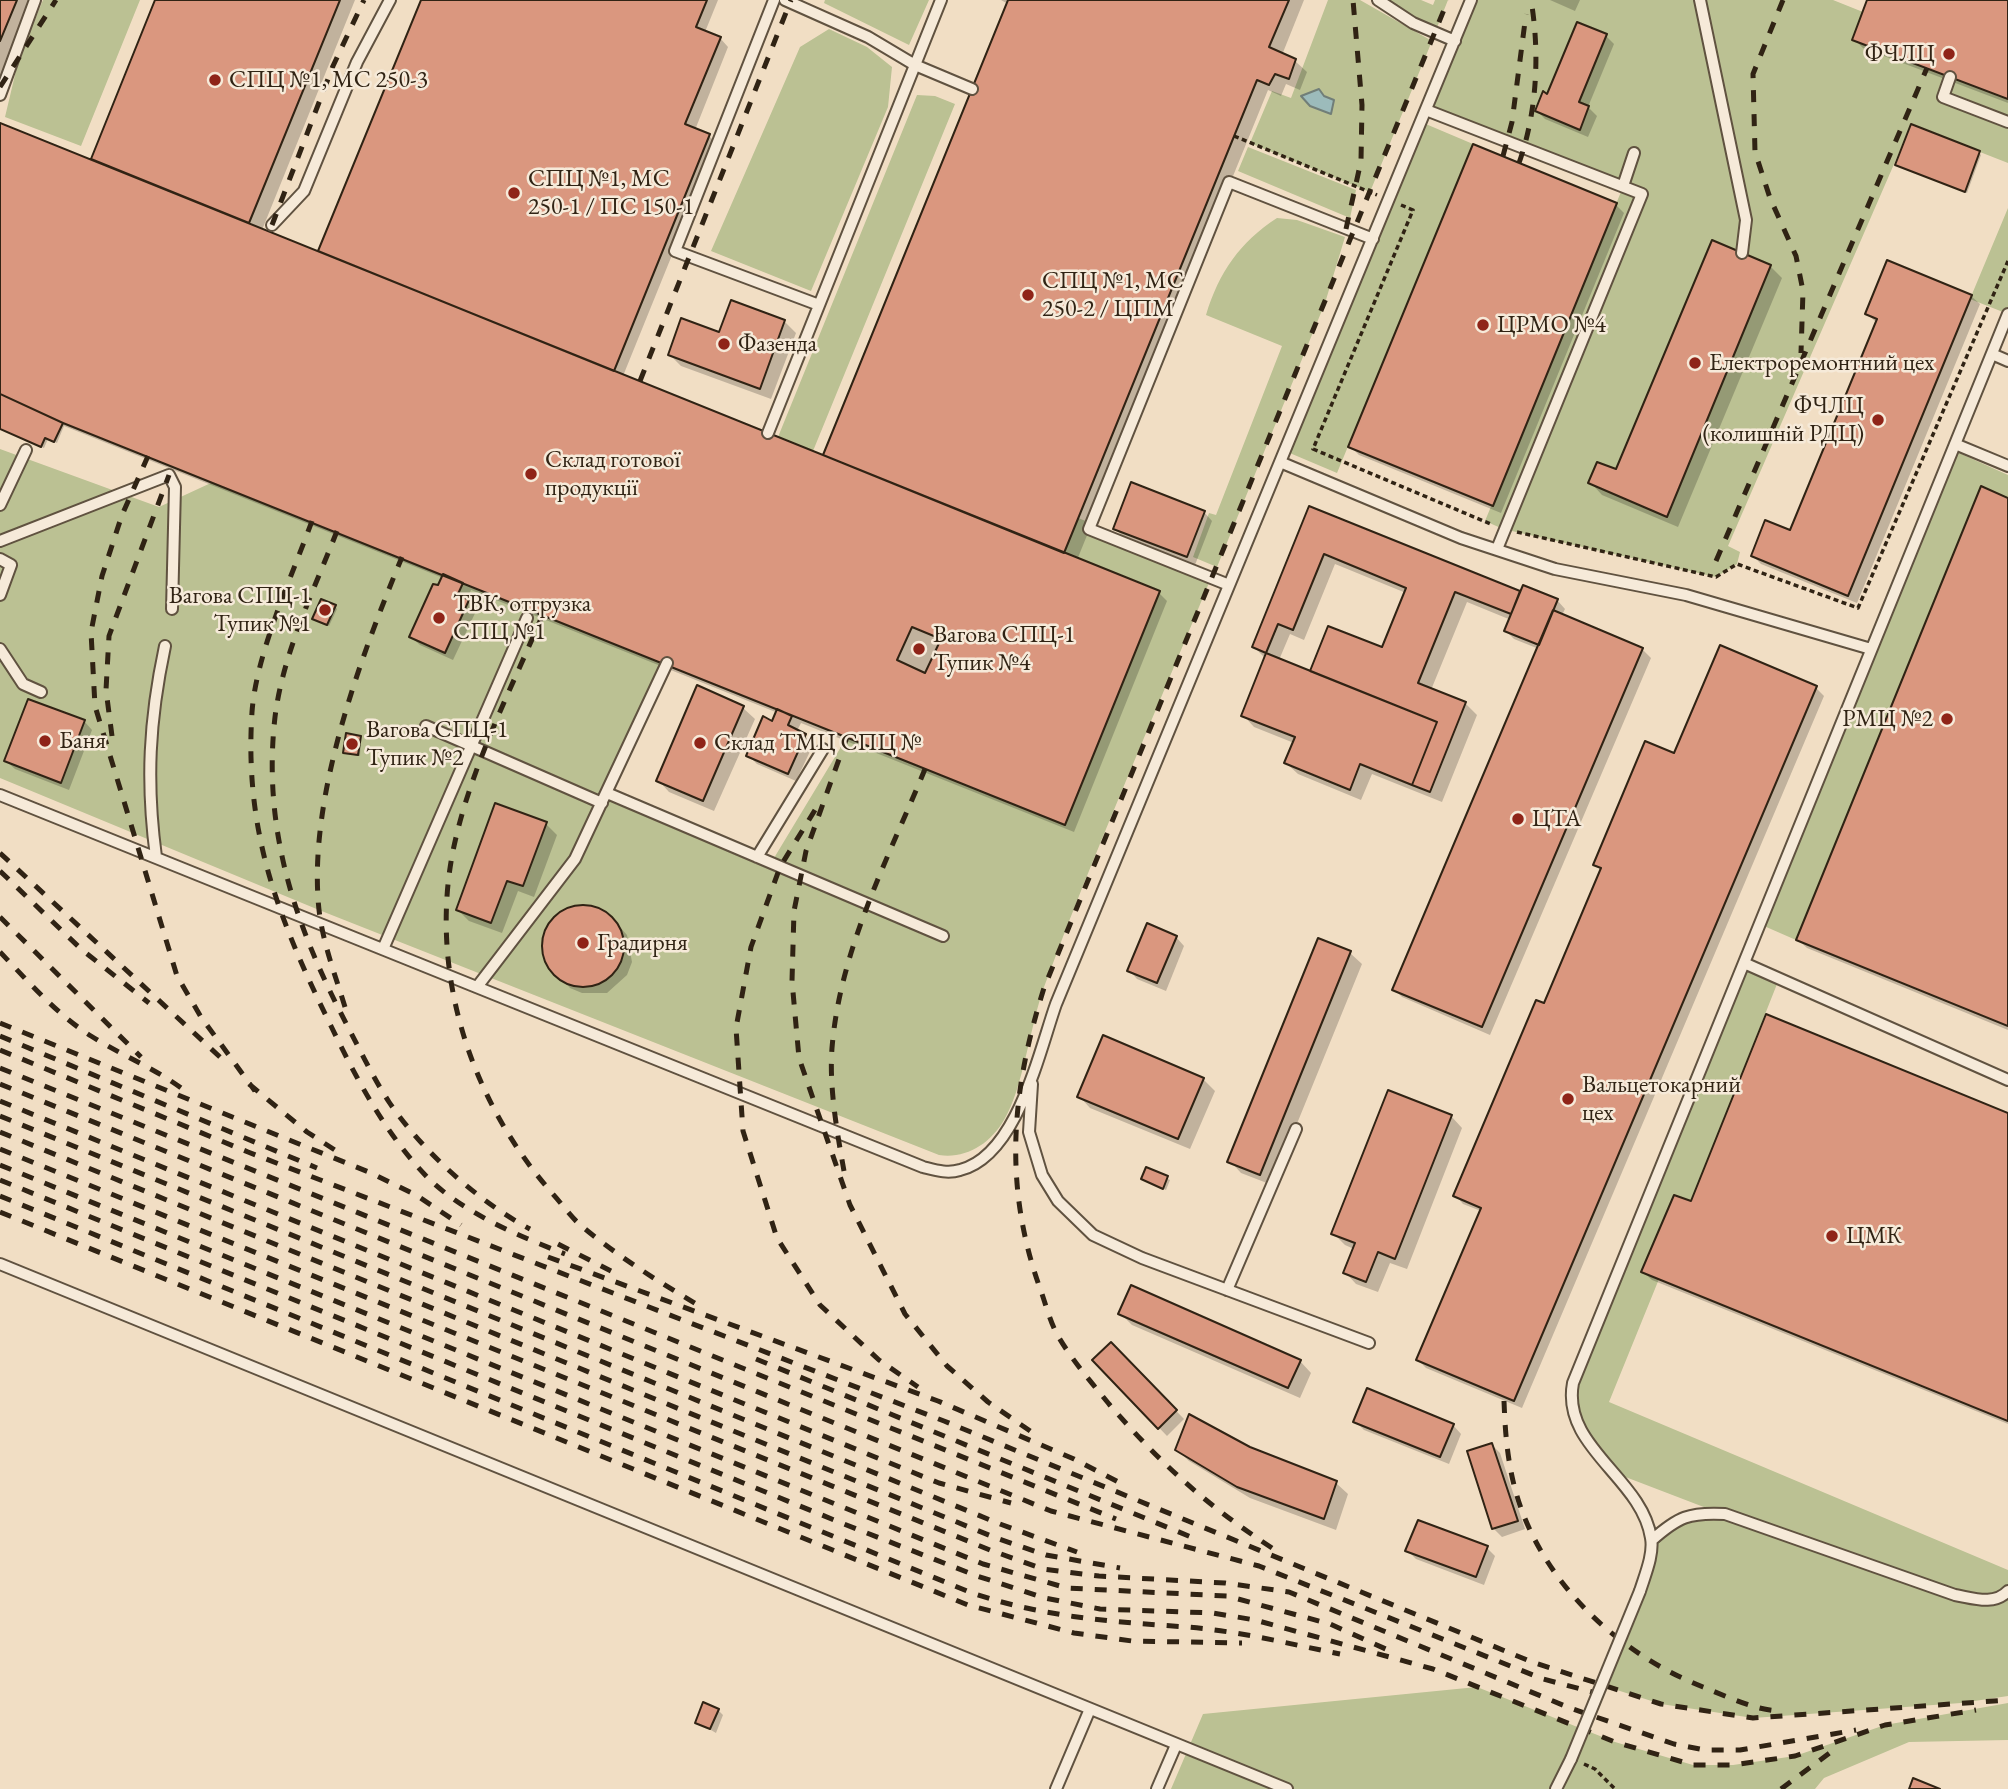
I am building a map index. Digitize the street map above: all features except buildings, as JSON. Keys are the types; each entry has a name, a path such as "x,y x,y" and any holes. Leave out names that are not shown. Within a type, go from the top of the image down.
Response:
{"lane":[{"path":"0,95 35,0"},
{"path":"272,225 304,191 356,62 390,0"},
{"path":"774,0 675,251 819,305"},
{"path":"785,0 868,37 915,65 972,89"},
{"path":"768,433 941,0"},
{"path":"1378,0 1413,23 1455,41"},
{"path":"0,795 923,1167 942,1171 963,1170 991,1151 1015,1116 1056,1004 1471,0"},
{"path":"1700,0 1746,219 1742,253"},
{"path":"1950,77 1943,97 2008,122"},
{"path":"1426,110 1642,194 1497,549"},
{"path":"1623,187 1634,153"},
{"path":"1229,585 1089,529 1229,182 1373,239"},
{"path":"1556,1789 1640,1591 1652,1540 1645,1518 1633,1496 1578,1427 1570,1399 1589,1338 2008,314"},
{"path":"1992,354 2008,361"},
{"path":"1955,444 2008,466"},
{"path":"0,505 26,450"},
{"path":"1280,463 1497,549 1555,569 1686,595 1871,649"},
{"path":"0,541 169,475 176,487 172,609"},
{"path":"0,559 11,565 0,595"},
{"path":"383,949 527,618"},
{"path":"156,857 151,822 152,711 165,646"},
{"path":"0,649 23,684 41,692"},
{"path":"477,987 575,859 667,663"},
{"path":"426,726 757,857 943,936"},
{"path":"757,857 823,750"},
{"path":"1744,963 2008,1080"},
{"path":"1032,1074 1029,1132 1042,1175 1058,1201 1093,1235 1142,1258 1369,1343"},
{"path":"1227,1290 1296,1129"},
{"path":"0,1264 1287,1789"},
{"path":"1652,1540 1674,1520 1701,1513 1725,1514 1955,1595 1986,1601 2005,1595 2008,1591"},
{"path":"1056,1789 1090,1709"},
{"path":"1157,1789 1176,1745"}],"path":[{"path":"1234,136 1413,210 1313,449 1503,529 1716,577 1737,564 1858,607 2008,261"},
{"path":"1571,1759 1595,1769 1615,1789"}],"green space":[{"path":"43,0 140,0 81,146 5,117 19,58"},
{"path":"825,0 929,0 909,45 824,3"},
{"path":"1328,0 1360,0 1432,41 1370,192 1250,143 1272,91 1291,98"},
{"path":"1384,0 1421,0 1433,5 1435,0 1448,0 1436,30"},
{"path":"1471,0 1833,0 1863,12 2008,99 2008,163 1911,125 1728,546 1740,552 1737,564 1716,577 1503,529 1485,521 1623,187 1426,110"},
{"path":"829,29 867,47 892,67 888,107 811,291 711,251 800,47"},
{"path":"917,95 935,96 955,104 813,451 778,437"},
{"path":"1421,122 1473,144 1337,473 1285,451"},
{"path":"1248,147 1356,190 1350,218 1238,171"},
{"path":"2008,208 2008,314 1970,299"},
{"path":"1277,218 1297,220 1345,237 1325,303 1217,567 1193,557 1209,513 1216,515 1282,346 1206,315 1217,285 1232,259 1252,237"},
{"path":"0,449 159,507 213,482 667,663 607,793 771,863 847,737 1065,825 1160,592 1064,553 1078,518 1091,523 1089,528 1211,578 1104,833 1044,987 1011,1107 998,1129 984,1143 959,1155 939,1155 319,910 0,778"},
{"path":"1957,452 2008,475 2008,498 1980,487 1796,940 1764,926"},
{"path":"1744,963 1779,979 1691,1201 1674,1196 1641,1272 1659,1279 1609,1402 2008,1570 2008,1696 1961,1703 1753,1718 1661,1704 1601,1685 1640,1591 1652,1540 1674,1520 1722,1514 1615,1473 1578,1427 1573,1383"},
{"path":"1477,1687 1615,1742 1693,1765 1733,1765 1795,1756 1885,1725 2008,1703 2008,1740 1909,1742 1824,1778 1815,1789 1171,1789 1203,1714"}],"water":[{"path":"1319,89 1324,96 1334,100 1331,114 1310,106 1301,96"}],"railway":[{"path":"0,87 56,0"},
{"path":"272,225 333,66 364,0"},
{"path":"640,381 791,0"},
{"path":"1346,229 1361,161 1362,105 1353,0"},
{"path":"1272,1548 1226,1516 1166,1464 1109,1404 1058,1336 1048,1314 1029,1252 1021,1214 1016,1140 1019,1102 1024,1065 1044,988 1448,0"},
{"path":"1519,163 1530,123 1535,82 1531,0"},
{"path":"1783,0 1753,74 1755,152 1770,198 1796,256 1803,291 1801,353"},
{"path":"1503,156 1512,122 1526,14"},
{"path":"1716,561 1927,68"},
{"path":"148,456 122,515 102,576 91,632 95,706 177,976 201,1017 255,1091"},
{"path":"112,736 106,690 109,636 169,475"},
{"path":"312,521 267,641 252,712 254,797 260,837 281,912 312,987 351,1066 385,1124 412,1160 427,1177 457,1202 511,1231 565,1254"},
{"path":"337,531 292,646 275,717 272,759 274,800 287,878 329,990 389,1102 418,1139 453,1174 491,1205 530,1229"},
{"path":"345,1007 328,953 319,912 318,856 322,813 342,724 371,637 402,557"},
{"path":"543,614 479,763 459,825 447,901 447,947 453,992 464,1036 479,1078 524,1157 552,1193 597,1239 698,1305"},
{"path":"847,737 806,851 794,911 792,981 799,1058 850,1205 905,1314 947,1366 988,1402 1036,1435"},
{"path":"844,1171 832,1078 832,1048 837,1011 855,940 925,769"},
{"path":"815,810 780,867 751,947 736,1028 743,1131 777,1238 820,1305 879,1360 918,1387"},
{"path":"0,853 221,1058"},
{"path":"0,871 81,949 149,1003"},
{"path":"0,917 141,1057"},
{"path":"0,952 66,1018 189,1094"},
{"path":"0,1023 371,1173 416,1195 461,1225"},
{"path":"0,1036 317,1168"},
{"path":"0,1050 248,1152 944,1421 1532,1662 1661,1704 1753,1718 2008,1700"},
{"path":"0,1068 1116,1519"},
{"path":"0,1084 1051,1511 1259,1566 1543,1679 1611,1697"},
{"path":"249,1084 307,1132 338,1152"},
{"path":"0,1101 939,1483 1011,1503"},
{"path":"0,1116 1000,1524 1077,1552"},
{"path":"0,1132 996,1538 1046,1555 1120,1568"},
{"path":"0,1149 990,1550 1043,1569 1099,1576 1225,1583 1289,1592 1570,1708 1674,1744 1705,1750 1740,1750 1856,1730"},
{"path":"0,1165 983,1564 1067,1588 1227,1596 1330,1624 1388,1650"},
{"path":"0,1180 844,1524 977,1576 1045,1598 1100,1609 1213,1613 1255,1620 1433,1669 1615,1742 1693,1765 1733,1765 1795,1756 1885,1725 1976,1710"},
{"path":"0,1196 972,1593 1052,1613 1226,1632 1340,1654"},
{"path":"0,1212 968,1605 1074,1633 1132,1641 1242,1643"},
{"path":"558,1244 611,1271"},
{"path":"548,1257 938,1401 1074,1459 1124,1485"},
{"path":"756,1359 1196,1539"},
{"path":"1504,1401 1510,1464 1525,1519 1541,1551 1561,1581 1584,1608 1611,1633 1671,1672 1740,1702 1779,1711"},
{"path":"1781,1789 1835,1749"}],"place":[{"name":"ФЧЛЦ","path":"1949,54"},
{"name":"СПЦ №1, МС 250-3","path":"215,80"},
{"name":"СПЦ №1, МС 250-1 / ПС 150-1","path":"514,193"},
{"name":"СПЦ №1, МС 250-2 / ЦПМ","path":"1028,295"},
{"name":"ЦРМО №4","path":"1483,325"},
{"name":"Фазенда","path":"724,344"},
{"name":"Електроремонтний цех","path":"1695,363"},
{"name":"ФЧЛЦ (колишній РДЦ)","path":"1878,420"},
{"name":"Склад готової продукції","path":"531,474"},
{"name":"Вагова СПЦ-1 Тупик №1","path":"325,610"},
{"name":"ТВК, отгрузка СПЦ №1","path":"439,618"},
{"name":"Вагова СПЦ-1 Тупик №4","path":"919,649"},
{"name":"РМЦ №2","path":"1947,719"},
{"name":"Баня","path":"45,741"},
{"name":"Склад ТМЦ СПЦ №","path":"700,743"},
{"name":"Вагова СПЦ-1 Тупик №2","path":"352,744"},
{"name":"ЦТА","path":"1518,819"},
{"name":"Градирня","path":"583,943"},
{"name":"Вальцетокарний цех","path":"1568,1099"},
{"name":"ЦМК","path":"1832,1236"}]}
